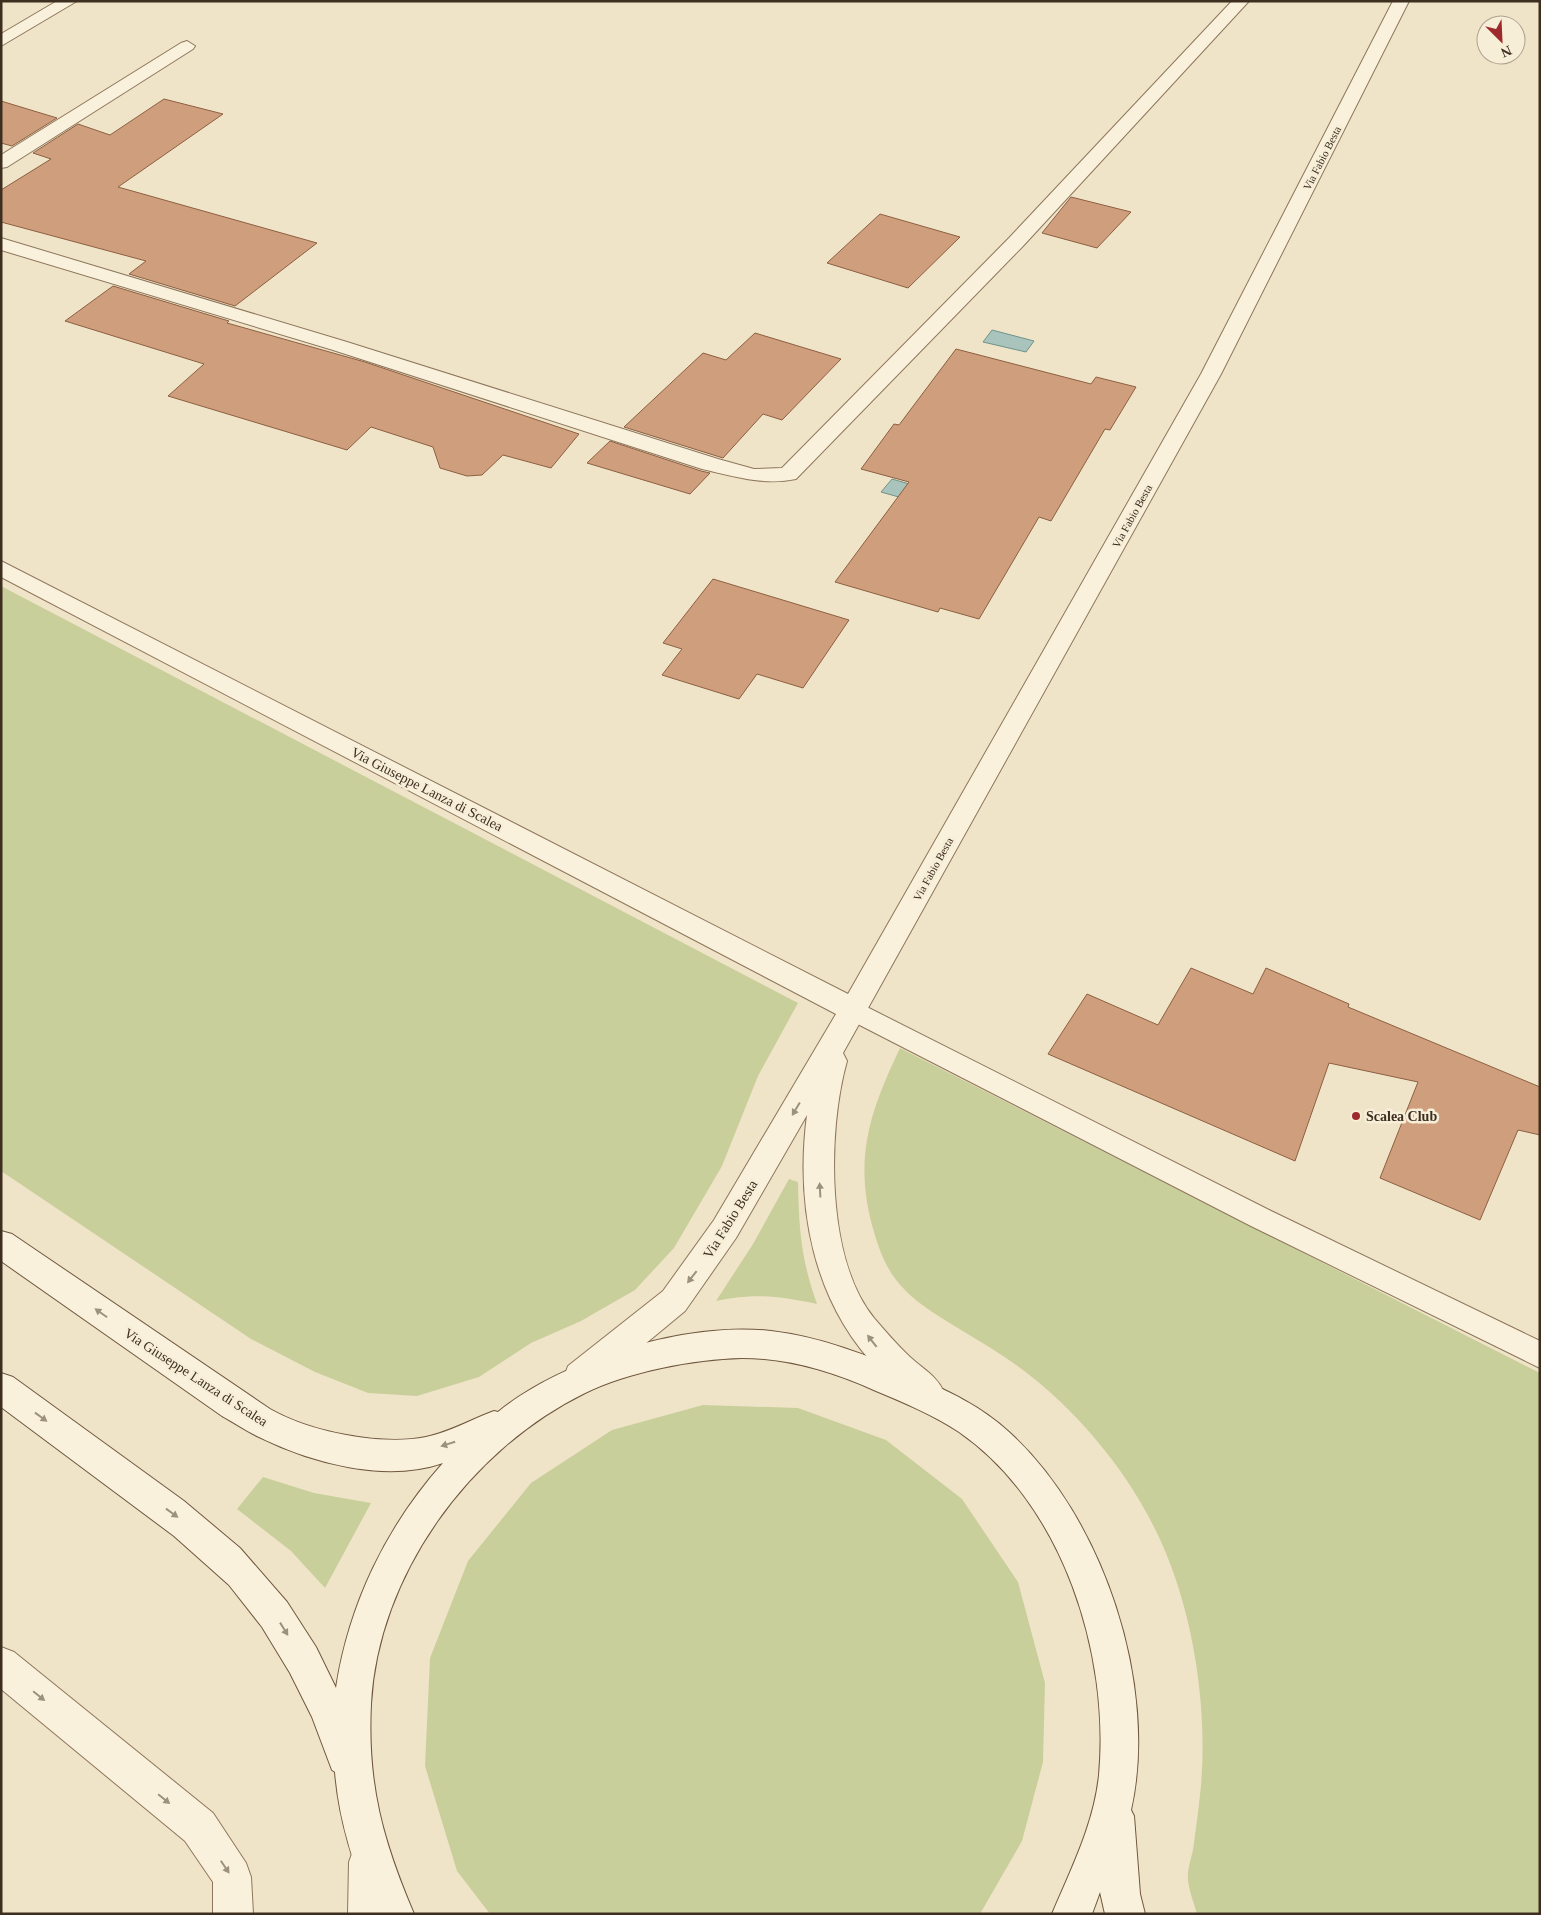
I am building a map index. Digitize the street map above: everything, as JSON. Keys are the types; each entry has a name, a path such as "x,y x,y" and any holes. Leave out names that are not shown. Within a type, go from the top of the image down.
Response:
{"street":[{"path":"1,41 69,1"},
{"path":"1,244 340,346 710,464 754,475 788,474 1016,242 1241,1"},
{"name":"Via Fabio Besta","path":"572,1383 674,1301 700,1267 735,1213 850,1016 1211,374 1400,1"},
{"path":"1,163 187,46"},
{"name":"Via Giuseppe Lanza di Scalea","path":"1,568 850,1016"},
{"name":"Via Fabio Besta","path":"850,1016 830,1069 822,1115 819,1158 821,1200 828,1255 833,1274 851,1311 872,1342 898,1369 948,1407"},
{"name":"Via Giuseppe Lanza di Scalea","path":"1,1244 234,1405 273,1427 304,1438 341,1448 379,1453 416,1454 463,1440 525,1412"},
{"path":"353,1778 352,1706 359,1656 372,1605 397,1553 430,1504 476,1452 525,1412 572,1383 639,1360 697,1348 752,1344 833,1359 874,1374 948,1407 999,1445 1028,1475 1057,1518 1080,1559 1108,1641 1118,1694 1119,1745 1114,1805 1120,1894 1124,1914"},
{"path":"1,1388 190,1526 242,1574 282,1626 308,1670 335,1726 353,1778 368,1856 368,1914"},
{"path":"1,1665 199,1827 232,1877 233,1914"},
{"path":"1072,1914 1114,1805"},
{"path":"368,1856 394,1914"}],"lane":[{"path":"850,1016 1540,1354"}],"green space":[{"path":"1,586 798,1003 758,1076 722,1166 674,1248 635,1290 581,1321 531,1343 479,1377 417,1396 368,1393 315,1372 251,1339 1,1171"},
{"path":"900,1048 1540,1373 1540,1914 1197,1914 1189,1888 1188,1876 1201,1785 1202,1721 1194,1654 1188,1621 1179,1589 1168,1558 1145,1509 1107,1453 1077,1418 1025,1371 917,1301 898,1283 885,1262 876,1240 868,1206 865,1160 873,1116 880,1094"},
{"path":"789,1179 798,1182 799,1215 804,1258 817,1304 767,1296 716,1301 753,1244"},
{"path":"703,1405 798,1408 886,1440 962,1499 1018,1582 1045,1683 1043,1762 1022,1841 980,1914 490,1914 457,1871 425,1766 430,1658 468,1561 531,1483 612,1430"},
{"path":"263,1477 314,1493 371,1503 325,1588 291,1551 237,1509"}],"water":[{"path":"992,330 1034,341 1026,352 983,342"},
{"path":"892,479 937,492 927,505 881,492"}],"building":[{"path":"164,99 223,114 118,187 317,243 235,306 129,274 146,261 1,222 1,190 51,159 33,153 78,124 110,135"},
{"path":"1,101 57,118 12,146 1,143"},
{"path":"1071,197 1131,212 1097,248 1042,233"},
{"path":"880,214 960,237 908,288 827,263"},
{"path":"113,286 229,321 227,323 365,362 579,434 551,468 503,455 482,475 467,476 440,468 433,447 371,427 347,450 168,396 204,364 65,321"},
{"path":"755,333 841,359 782,420 763,414 723,458 624,427 703,353 726,360"},
{"path":"956,349 1091,384 1096,377 1136,387 1110,430 1105,429 1051,521 1039,517 979,619 940,608 938,612 835,582 909,482 861,469 894,424 899,425"},
{"path":"610,441 710,473 690,494 587,463"},
{"path":"713,579 849,620 803,688 757,674 739,699 662,675 682,649 663,643"},
{"path":"1191,968 1253,994 1266,968 1349,1004 1348,1007 1540,1087 1540,1135 1518,1130 1480,1220 1380,1178 1418,1082 1329,1063 1295,1161 1048,1054 1087,994 1158,1025"}],"place":[{"name":"Scalea Club","path":"1356,1116"}]}
